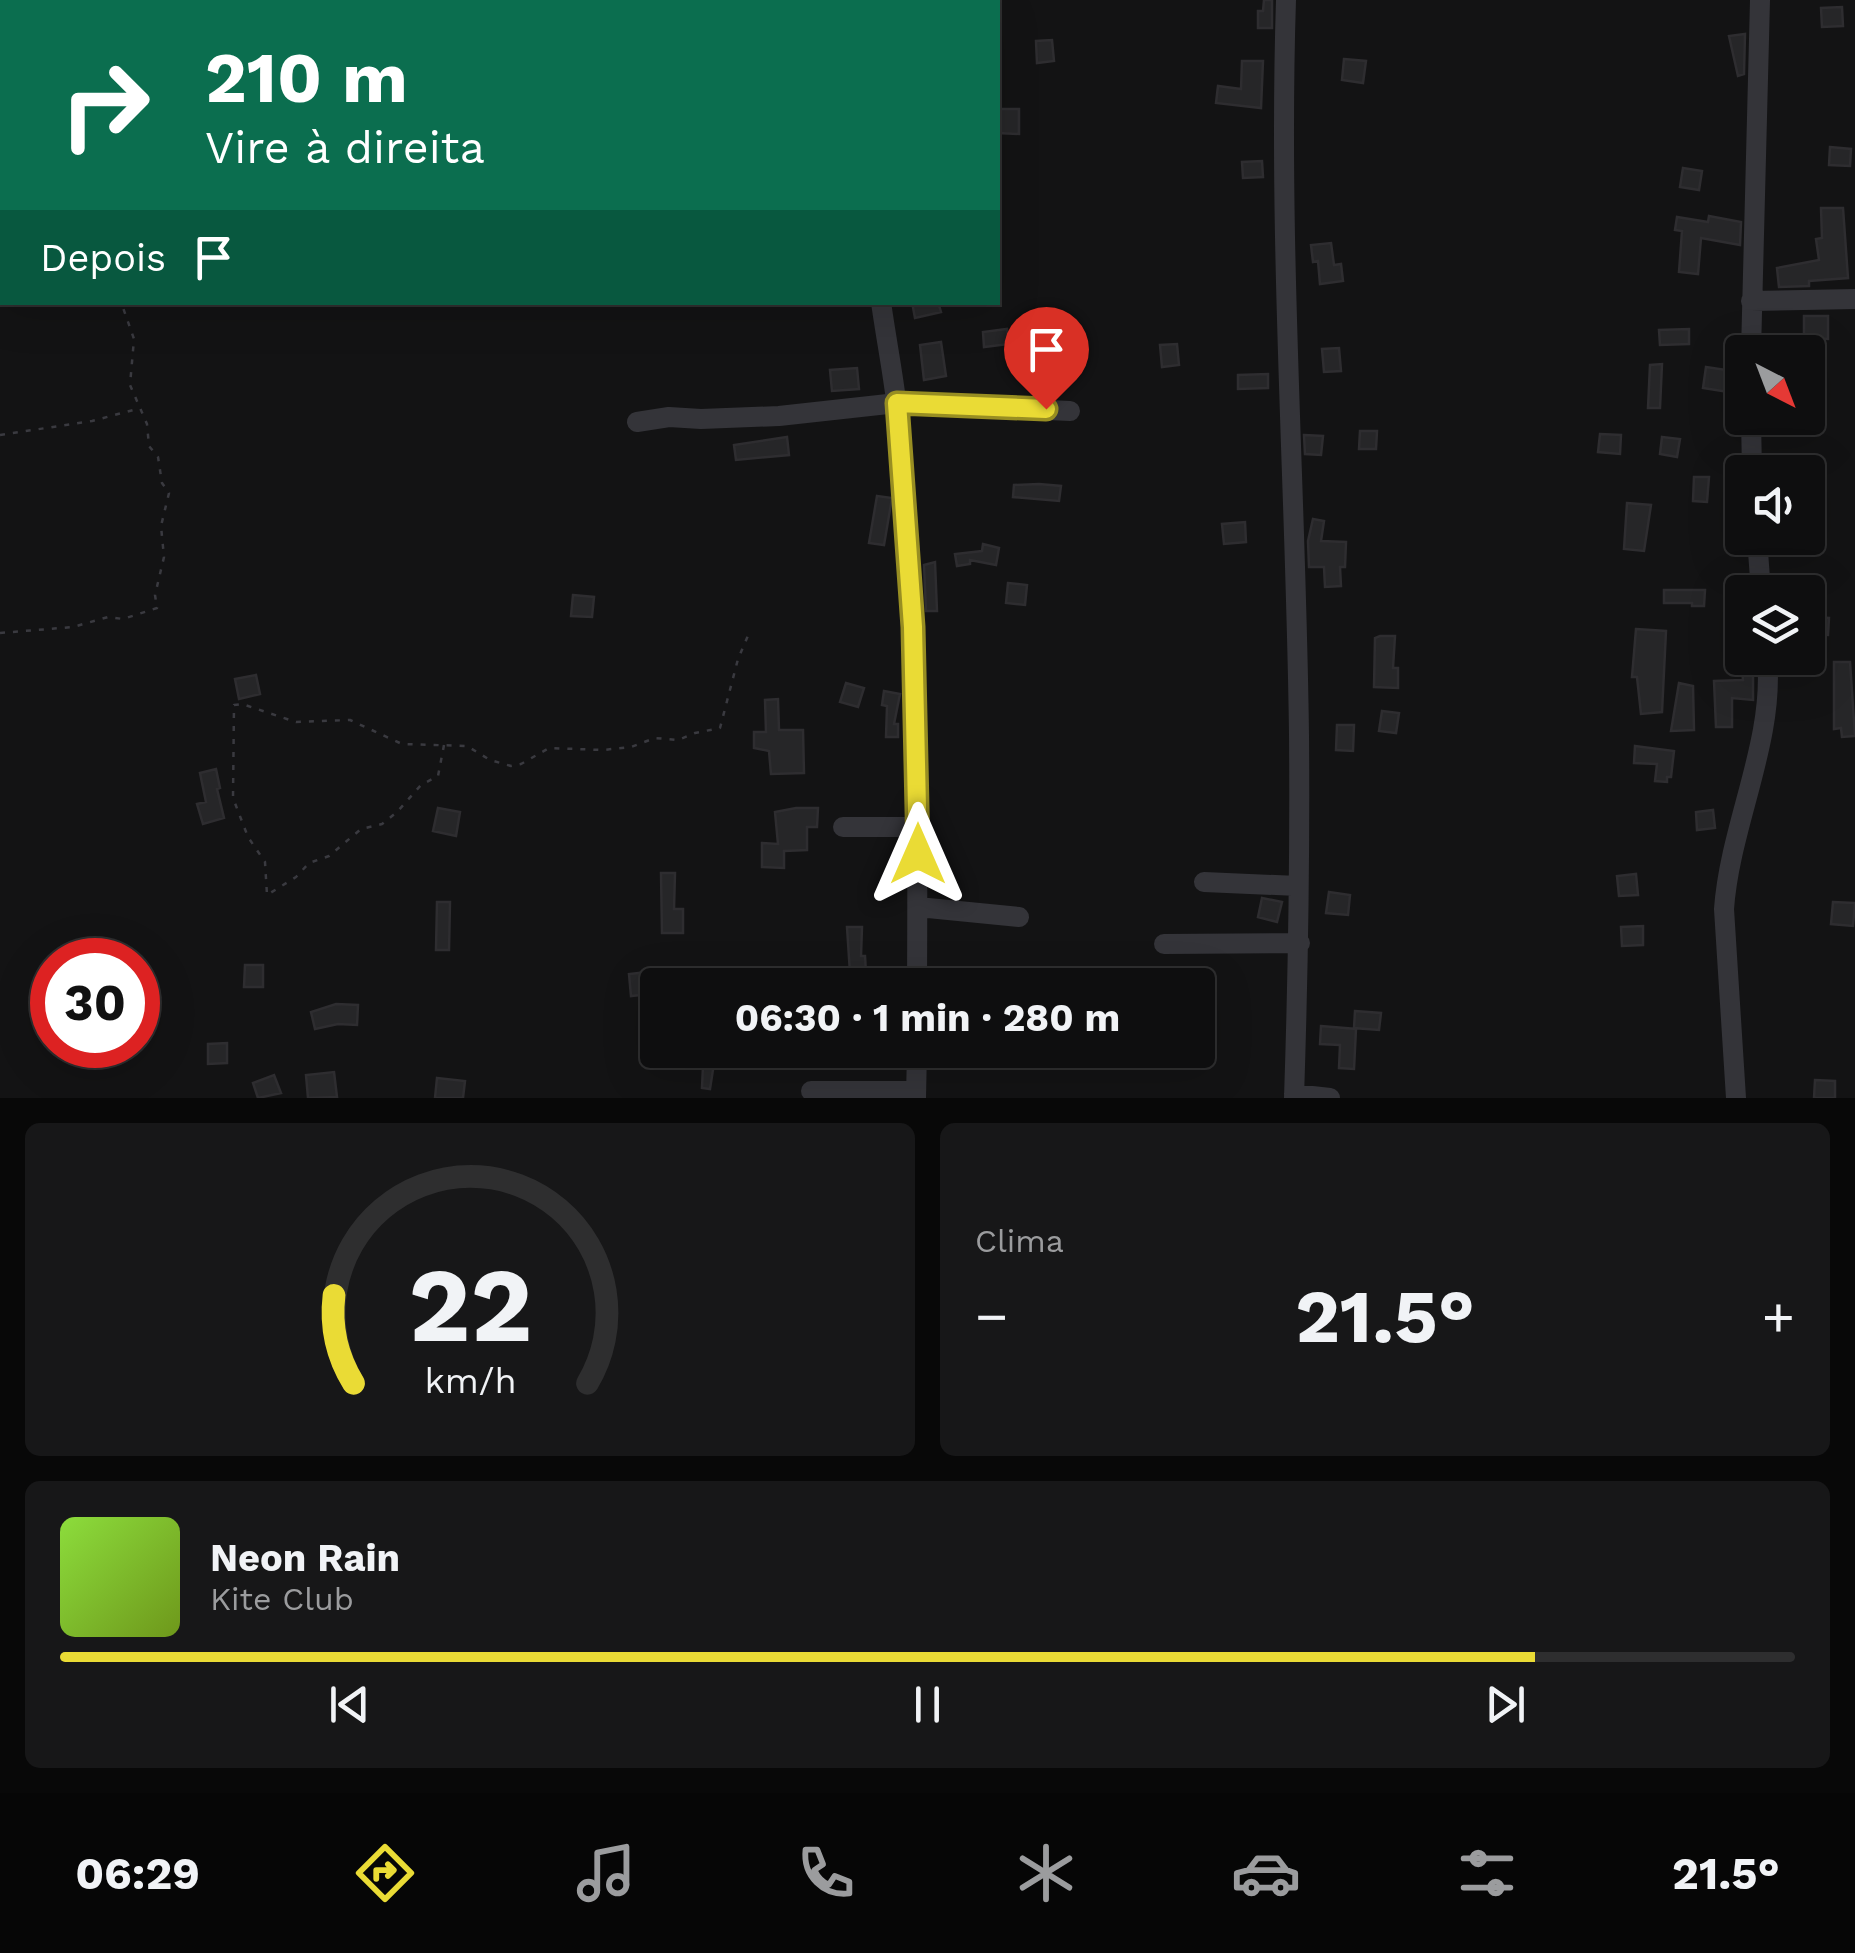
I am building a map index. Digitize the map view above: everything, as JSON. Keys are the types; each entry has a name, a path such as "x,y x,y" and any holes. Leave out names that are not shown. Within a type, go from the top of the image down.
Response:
{"street":[{"path":"1286,0 1282,149 1300,942 1294,1096 1330,1098"},
{"path":"1751,335 1760,0"},
{"path":"1751,300 1855,299"},
{"path":"881,305 897,403 913,627 917,968"},
{"path":"637,422 670,417 701,420 779,416 897,403 1070,411"},
{"path":"1736,1098 1724,909 1726,879 1768,706 1767,675"},
{"path":"843,827 918,827"},
{"path":"1204,882 1298,886"},
{"path":"918,907 1019,917"},
{"path":"1164,944 1300,942"},
{"path":"811,1091 916,1094 917,1068"}],"path":[{"path":"0,633 73,627 108,617 133,617 156,608 164,557 160,526 169,492 162,483 158,458 149,446 148,424 138,408 129,372 133,332 122,305"},
{"path":"0,435 138,408"},
{"path":"444,745 438,776 421,786 397,812 382,824 360,830 329,856 309,863 296,877 267,895 265,862 248,837 234,798 234,705 242,704 296,722 350,720 402,744 444,745 467,746 490,760 511,766 559,746 603,750 632,747 655,738 678,740 720,728 738,659 750,631"}],"building":[{"path":"1264,0 1272,0 1272,28 1258,28 1258,11 1263,11"},
{"path":"1842,7 1843,26 1822,27 1821,8"},
{"path":"1745,34 1744,74 1738,76 1729,36"},
{"path":"1052,40 1054,61 1037,63 1036,41"},
{"path":"1344,59 1366,61 1363,83 1342,80"},
{"path":"1242,61 1263,61 1261,108 1216,103 1218,86 1241,89"},
{"path":"1000,109 1019,109 1019,134 1000,133"},
{"path":"1830,147 1851,149 1850,166 1829,165"},
{"path":"1262,161 1263,177 1243,178 1242,162"},
{"path":"1683,168 1702,171 1699,190 1680,187"},
{"path":"1821,208 1843,208 1848,278 1779,287 1777,268 1819,260 1816,239 1822,238"},
{"path":"1709,216 1741,222 1740,245 1701,238 1698,274 1679,272 1682,231 1675,230 1677,217 1708,222"},
{"path":"1331,243 1334,265 1341,264 1343,281 1320,284 1318,261 1313,262 1311,245"},
{"path":"913,305 939,305 941,312 915,318"},
{"path":"1804,316 1828,316 1828,339 1825,335 1804,335"},
{"path":"1007,329 1009,344 984,347 983,332"},
{"path":"1689,329 1689,344 1660,345 1659,330"},
{"path":"941,342 946,376 924,380 920,345"},
{"path":"1177,344 1179,365 1162,367 1160,345"},
{"path":"1339,348 1341,371 1324,372 1322,349"},
{"path":"1662,364 1660,408 1648,408 1650,365"},
{"path":"1706,367 1725,370 1725,391 1703,388"},
{"path":"857,368 859,389 832,391 830,370"},
{"path":"1268,374 1268,388 1238,389 1238,375"},
{"path":"1360,431 1377,431 1376,449 1359,449"},
{"path":"1600,434 1621,435 1620,454 1598,452"},
{"path":"1304,435 1323,436 1321,455 1305,454"},
{"path":"787,437 789,455 736,460 734,445"},
{"path":"1662,437 1680,439 1677,457 1660,454"},
{"path":"1694,477 1709,477 1707,502 1693,501"},
{"path":"1014,485 1061,486 1059,501 1013,497"},
{"path":"877,496 892,498 884,545 869,543"},
{"path":"1627,503 1651,505 1644,551 1624,549"},
{"path":"1313,519 1324,521 1321,541 1346,542 1345,567 1340,567 1341,586 1325,587 1324,567 1309,567 1308,541"},
{"path":"1245,522 1246,542 1224,544 1222,524"},
{"path":"983,544 999,548 996,565 970,560 970,564 957,566 955,554 982,551"},
{"path":"935,562 937,611 926,611 924,565"},
{"path":"1008,583 1027,585 1025,605 1006,603"},
{"path":"1664,590 1705,590 1704,606 1664,603"},
{"path":"573,595 594,597 592,617 571,616"},
{"path":"1636,629 1666,631 1662,712 1641,714 1637,677 1632,677"},
{"path":"1395,636 1393,668 1398,668 1398,688 1374,687 1375,638"},
{"path":"1834,662 1850,662 1855,736 1842,737 1841,728 1834,729"},
{"path":"256,675 260,694 239,699 235,679"},
{"path":"1743,675 1753,675 1753,700 1732,698 1732,727 1716,727 1714,681 1743,680"},
{"path":"846,683 864,688 858,707 840,702"},
{"path":"1679,683 1693,686 1694,730 1671,731"},
{"path":"884,691 900,694 894,724 898,724 898,737 886,737"},
{"path":"778,699 779,730 803,730 804,773 771,774 769,751 754,748 754,732 766,732 765,700"},
{"path":"1382,711 1399,713 1396,733 1379,731"},
{"path":"1337,725 1354,725 1353,751 1336,750"},
{"path":"1635,746 1674,751 1667,782 1655,781 1657,764 1634,763"},
{"path":"216,769 224,818 203,824 197,804 206,802 200,773"},
{"path":"438,808 460,812 456,836 433,831"},
{"path":"818,808 817,827 807,827 807,850 784,851 784,868 762,867 762,843 778,844 775,812"},
{"path":"1713,810 1715,828 1697,830 1696,812"},
{"path":"661,873 675,873 674,909 683,909 683,933 662,933"},
{"path":"1636,874 1638,895 1619,896 1617,876"},
{"path":"1329,892 1350,895 1348,915 1326,913"},
{"path":"1262,898 1282,902 1277,922 1258,917"},
{"path":"437,902 450,902 449,950 436,950"},
{"path":"1833,902 1855,903 1853,926 1831,924"},
{"path":"1643,926 1643,945 1622,946 1621,927"},
{"path":"847,927 862,927 861,956 865,956 866,968 850,968"},
{"path":"245,965 263,965 263,987 244,987"},
{"path":"640,973 640,995 631,996 629,974"},
{"path":"336,1004 358,1005 357,1025 315,1029 311,1012"},
{"path":"1355,1011 1381,1013 1379,1030 1354,1028"},
{"path":"1321,1026 1356,1029 1354,1069 1339,1068 1340,1045 1320,1044"},
{"path":"227,1043 227,1063 208,1064 208,1044"},
{"path":"703,1068 713,1068 710,1089 702,1088"},
{"path":"334,1072 337,1097 308,1098 306,1075"},
{"path":"274,1075 281,1093 258,1098 253,1083"},
{"path":"437,1078 465,1081 463,1098 435,1098"},
{"path":"1815,1080 1835,1081 1835,1098 1814,1098"}],"route":[{"path":"918,854 918,731 897,403 1046,409"}]}
